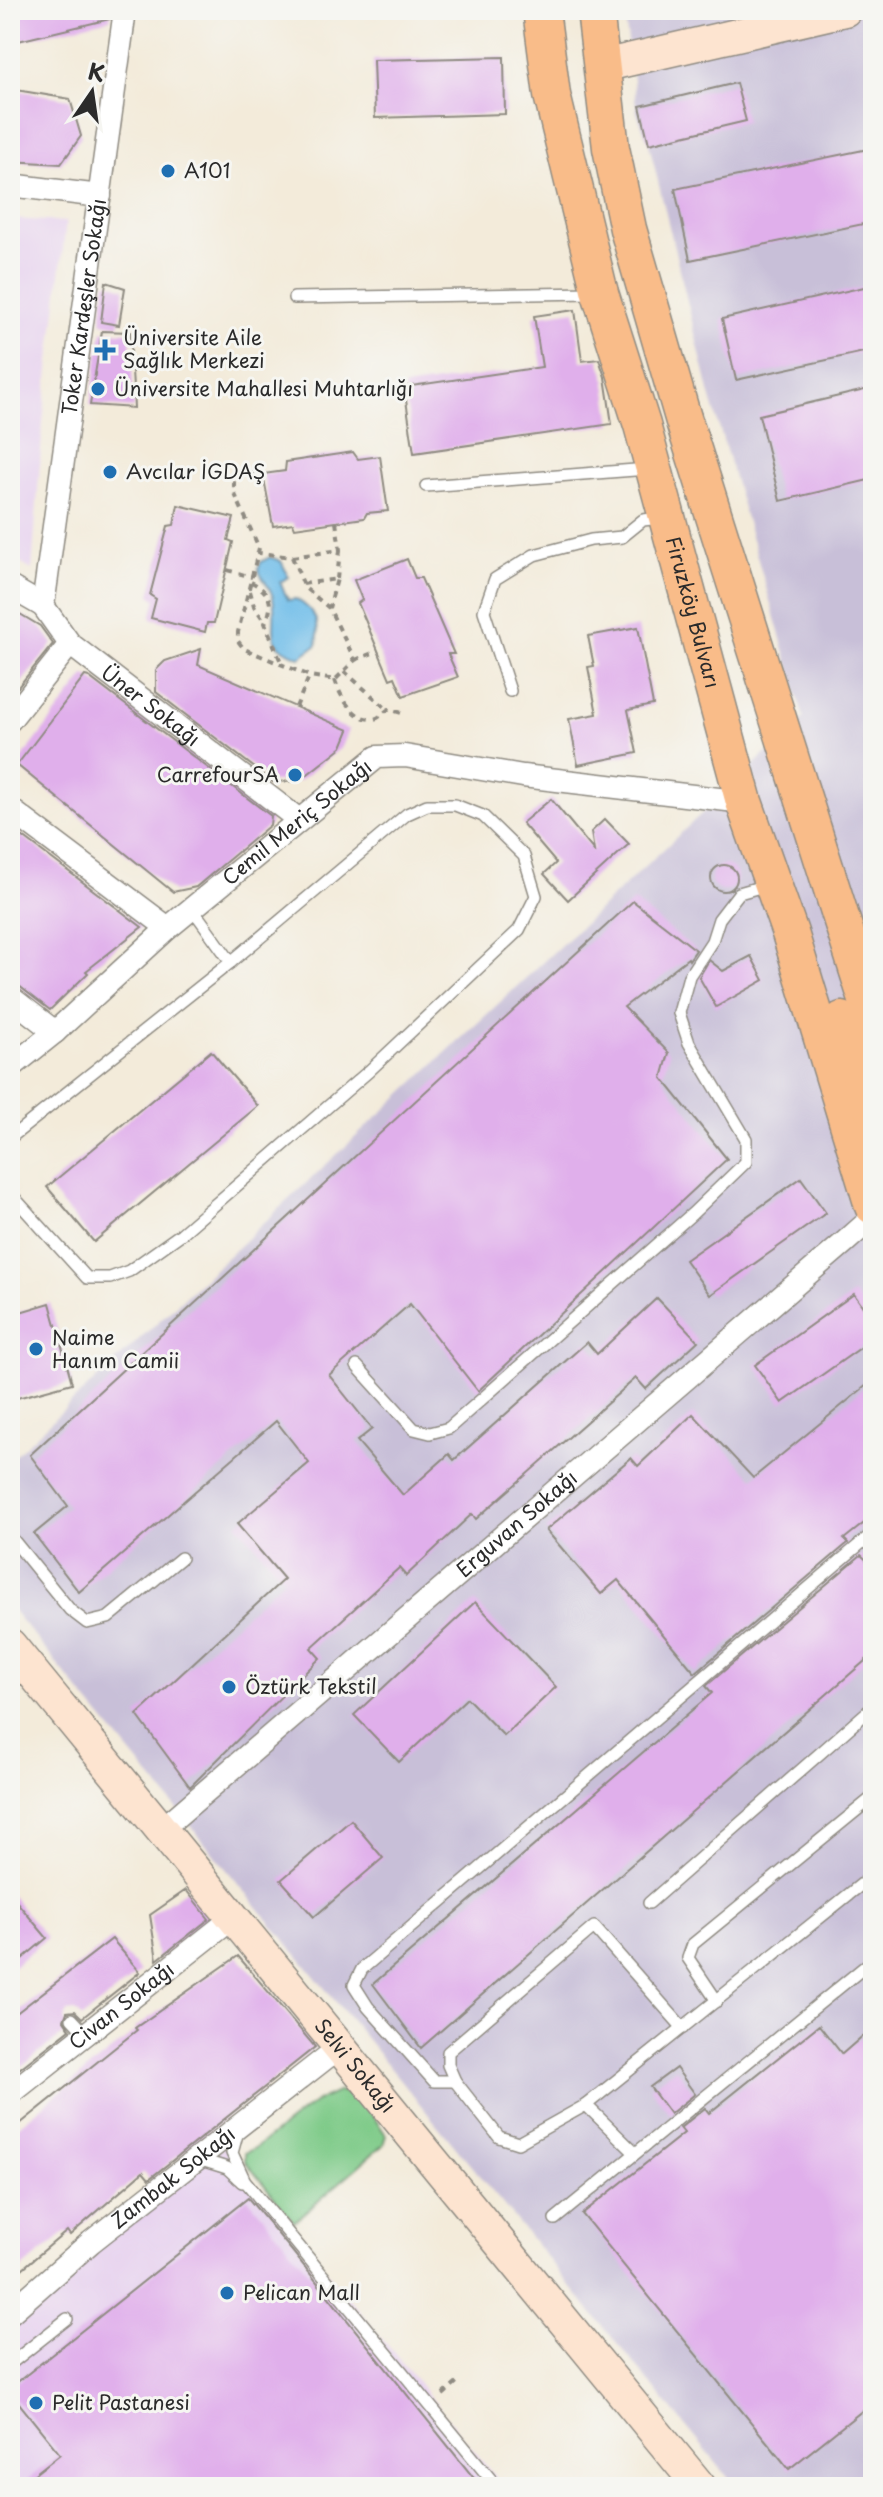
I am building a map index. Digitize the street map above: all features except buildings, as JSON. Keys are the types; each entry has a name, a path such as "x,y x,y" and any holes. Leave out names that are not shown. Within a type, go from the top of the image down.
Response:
{"main road":[{"name":"Firuzköy Bulvarı","path":"541,10 552,95 600,293 654,468 744,802 790,933 873,1206"},
{"path":"578,10 601,57"},
{"path":"595,10 611,148 628,229 683,418 873,1019"},
{"path":"790,933 825,977 873,1109"}],"street":[{"name":"Toker Kardeşler Sokağı","path":"43,606 125,10"},
{"path":"601,57 845,10"},
{"path":"10,185 100,196"},
{"name":"Üner Sokağı","path":"10,587 43,606 70,644 299,820"},
{"path":"10,720 70,644"},
{"name":"Cemil Meriç Sokağı","path":"10,1068 55,1032 168,928 377,757 405,756 523,776 744,802"},
{"path":"10,809 168,928"},
{"path":"10,997 55,1032"},
{"name":"Erguvan Sokağı","path":"150,1826 863,1226 873,1222"},
{"name":"Selvi Sokağı","path":"10,1645 150,1826 234,1917 700,2487"},
{"name":"Civan Sokağı","path":"10,2094 79,2027 234,1917"},
{"name":"Zambak Sokağı","path":"10,2313 91,2242 341,2046"}],"lane":[{"path":"294,298 600,293"},
{"path":"426,486 654,468"},
{"path":"510,691 484,611 495,579 534,555 591,540 622,537 643,520 667,517"},
{"path":"10,1138 231,962 407,814 427,805 455,805 483,816 524,856 536,896 519,930 369,1071 181,1234 129,1271 110,1278 87,1278 10,1193"},
{"path":"357,1366 414,1429 430,1433 449,1428 692,1214 746,1162 746,1139 689,1043 679,1013 689,976 712,941 719,919 739,893 773,884"},
{"path":"192,908 231,962"},
{"path":"455,2081 434,2081 368,2007 354,1985 362,1969 873,1533"},
{"path":"10,1536 70,1610 87,1623 108,1618 181,1558"},
{"path":"649,1903 873,1707"},
{"path":"717,2001 688,1958 693,1944 873,1797"},
{"path":"683,2028 594,1927 448,2052 448,2065 455,2081 499,2137 518,2143 586,2105 683,2028 717,2001 873,1875"},
{"path":"555,2219 873,1960"},
{"path":"586,2105 634,2152"},
{"path":"242,2121 232,2153 242,2180 331,2291"},
{"path":"196,2158 227,2168 242,2180 497,2487"},
{"path":"10,2364 67,2319"}],"path":[{"path":"255,473 242,474 234,481 234,492 259,548 238,641 244,649 310,676 335,680"},
{"path":"329,608 337,579 340,550 336,522"},
{"path":"259,553 292,557 340,550"},
{"path":"292,557 305,588 329,608 355,660"},
{"path":"227,570 252,580 265,592 270,599 272,612 265,623"},
{"path":"303,584 337,579"},
{"path":"249,589 282,664"},
{"path":"335,680 355,660 378,651"},
{"path":"344,671 388,710 405,714"},
{"path":"296,707 310,676"},
{"path":"335,680 342,700 360,715 372,719 388,710"},
{"path":"443,2395 458,2382"}],"shaded area":[{"path":"624,10 873,10 873,2487 736,2487 10,1607 10,1460 804,718 710,395 649,144 637,113"},
{"path":"10,219 66,222 43,422 32,570 10,557"},
{"name":"Pelican Mall","path":"224,2146 504,2487 10,2487 10,2314"}],"green space":[{"path":"339,2091 354,2098 372,2115 386,2135 383,2145 294,2222 245,2161 245,2153 315,2102"}],"water":[{"path":"270,557 281,561 289,577 280,582 288,600 296,599 303,604 317,624 317,645 300,657 280,647 276,641 273,598 258,569 261,562"}],"place":[{"name":"A101","path":"168,171"},
{"name":"Üniversite Aile Sağlık Merkezi","path":"105,350"},
{"name":"Üniversite Mahallesi Muhtarlığı","path":"98,389"},
{"name":"Avcılar İGDAŞ","path":"110,472"},
{"name":"CarrefourSA","path":"295,775"},
{"name":"Naime Hanım Camii","path":"36,1349"},
{"name":"Öztürk Tekstil","path":"229,1687"},
{"name":"Pelican Mall","path":"227,2293"},
{"name":"Pelit Pastanesi","path":"36,2403"}]}
